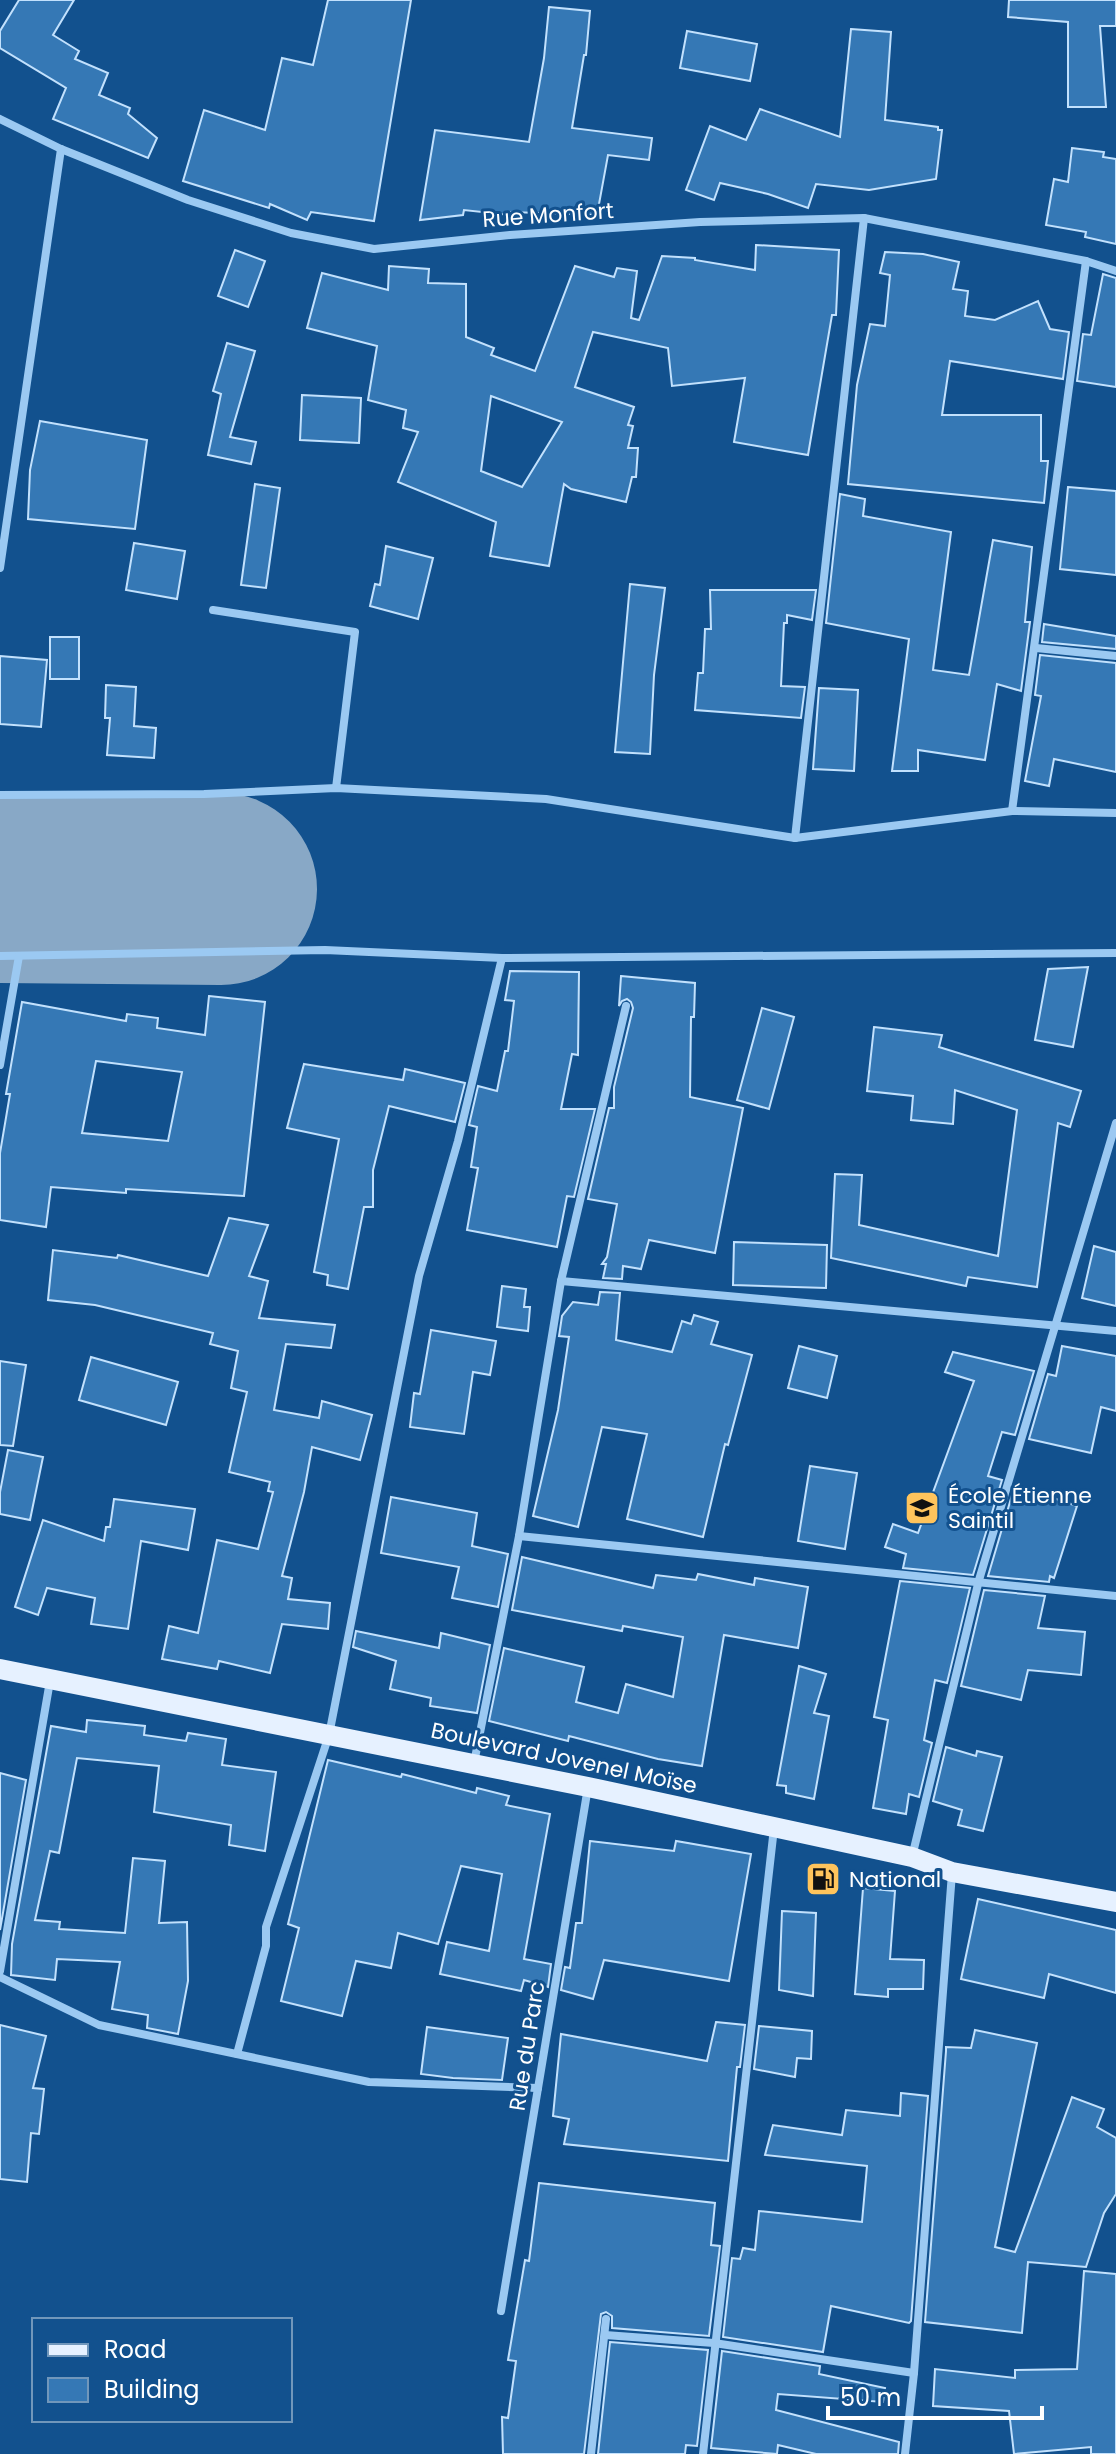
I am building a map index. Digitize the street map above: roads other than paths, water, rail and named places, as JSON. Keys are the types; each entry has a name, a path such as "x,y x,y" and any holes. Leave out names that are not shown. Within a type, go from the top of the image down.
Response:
{"main road":[{"name":"Boulevard Jovenel Moïse","path":"0,1669 474,1763 912,1857 952,1872 1116,1902"}],"street":[{"name":"Rue Monfort","path":"0,119 61,149 217,209 291,233 374,249 510,235 685,223 864,218 1086,261 1116,271"},
{"path":"0,568 61,149"},
{"path":"795,838 864,218"},
{"path":"1012,811 1086,261"},
{"path":"213,610 355,632 336,788"},
{"path":"1036,648 1116,656"},
{"path":"0,795 204,794 336,788 546,799 795,838 1012,811 1116,813"},
{"path":"0,956 325,950 502,958 1116,953"},
{"path":"0,1065 19,956"},
{"path":"237,2054 266,1946 266,1927 329,1735 419,1276 458,1141 502,958"},
{"path":"474,1763 519,1536 561,1281 626,1006"},
{"path":"912,1857 979,1580 1116,1123"},
{"path":"561,1281 1116,1331"},
{"path":"519,1536 1116,1596"},
{"path":"0,1971 50,1680"},
{"name":"Rue du Parc","path":"501,2311 588,1787"},
{"path":"703,2454 774,1828"},
{"path":"905,2454 914,2373 952,1872"},
{"path":"0,1977 99,2025 369,2082 538,2088"},
{"path":"591,2454 606,2319"},
{"path":"605,2335 714,2343 914,2373"}],"place":[{"name":"École Étienne Saintil","path":"922,1508"},
{"name":"National","path":"823,1879"}]}
